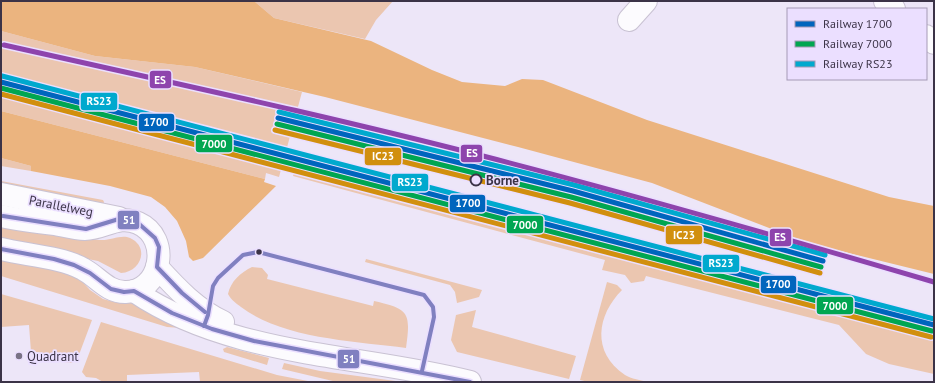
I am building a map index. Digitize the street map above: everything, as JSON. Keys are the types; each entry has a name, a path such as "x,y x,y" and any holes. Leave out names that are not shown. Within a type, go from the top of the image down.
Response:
{"street":[{"path":"630,20 646,1"},
{"path":"884,1 893,8"},
{"name":"Parallelweg","path":"1,194 122,218 138,223 155,238 159,247 157,268"},
{"path":"1,216 86,229 122,218"},
{"path":"1,249 71,264 83,269 113,290 124,292 134,291 150,280 157,268 182,293 208,315 281,348"},
{"path":"134,291 149,301 204,326 281,348 422,371 470,382"}],"shaded area":[{"path":"1,1 254,1 274,18 371,41 432,70 462,82 505,86 522,79 543,80 647,120 889,197 934,206 934,274 808,243 652,183 518,147 325,97 195,67 95,56 1,31"},
{"path":"254,1 393,1 376,20 365,39 274,18"},
{"path":"1,31 95,56 195,67 302,92 279,177 266,173 265,179 1,111"},
{"path":"1,111 265,179 264,182 276,186 203,258 193,261 189,257 186,241 177,221 165,207 151,197 110,186 31,171 31,166 1,158"},
{"path":"1,158 31,166 31,171 1,166"},
{"path":"296,164 934,335 934,374 889,364 866,354 839,325 646,276 644,281 631,283 625,275 602,270 605,260 293,176"},
{"path":"1,181 103,200 104,202 103,206 1,188"},
{"path":"1,222 92,239 104,240 127,237 136,242 140,247 140,258 138,264 134,268 128,272 121,273 98,261 1,242"},
{"path":"1,256 61,268 79,278 90,290 103,299 118,303 135,302 181,328 167,327 1,276"},
{"path":"366,259 482,290 479,297 457,303 455,292 450,285 365,262"},
{"path":"252,267 262,268 268,275 267,279 373,306 374,301 401,310 407,319 408,327 406,348 320,337 277,326 258,318 235,303 228,294 231,285 237,278"},
{"path":"607,282 617,285 622,290 607,311 603,322 601,333 607,356 614,366 625,375 648,382 589,382 580,380"},
{"path":"1,294 92,320 77,360 67,363 45,354 31,352 29,325 1,327"},
{"path":"476,310 472,327 576,356 569,379 457,352 451,340 456,315"},
{"path":"101,322 277,375 313,382 200,382 199,372 127,375 127,382 103,382 96,378 86,377 82,372"},
{"path":"227,347 269,358 267,365 224,352 223,349"},
{"path":"284,363 320,371 403,382 337,382 282,369"}],"rail line":[{"name":"RS23","path":"2,76 934,319"},
{"name":"1700","path":"1,82 934,325"},
{"name":"7000","path":"1,88 932,331"},
{"name":"RS23","path":"279,112 574,185 825,255"},
{"name":"1700","path":"278,118 573,191 823,261"},
{"name":"7000","path":"277,124 571,197 821,267"}],"transit line":[{"name":"ES","path":"4,45 304,112 483,156 709,217 934,282"},
{"name":"IC23","path":"1,94 931,337"},
{"name":"IC23","path":"275,130 570,203 820,273"},
{"name":"51","path":"3,216 86,229 122,218 138,223 155,238 159,247 157,267 182,293 205,312"},
{"name":"51","path":"1,249 54,259 74,265 90,273 111,289 124,292 134,291 172,313 212,329 254,341 470,382"},
{"name":"51","path":"204,326 208,315 213,286 218,278 243,255 258,252 424,295 433,307 434,317 422,371"}],"place":[{"name":"Borne","path":"476,180"},
{"name":"Quadrant","path":"19,356"}]}
